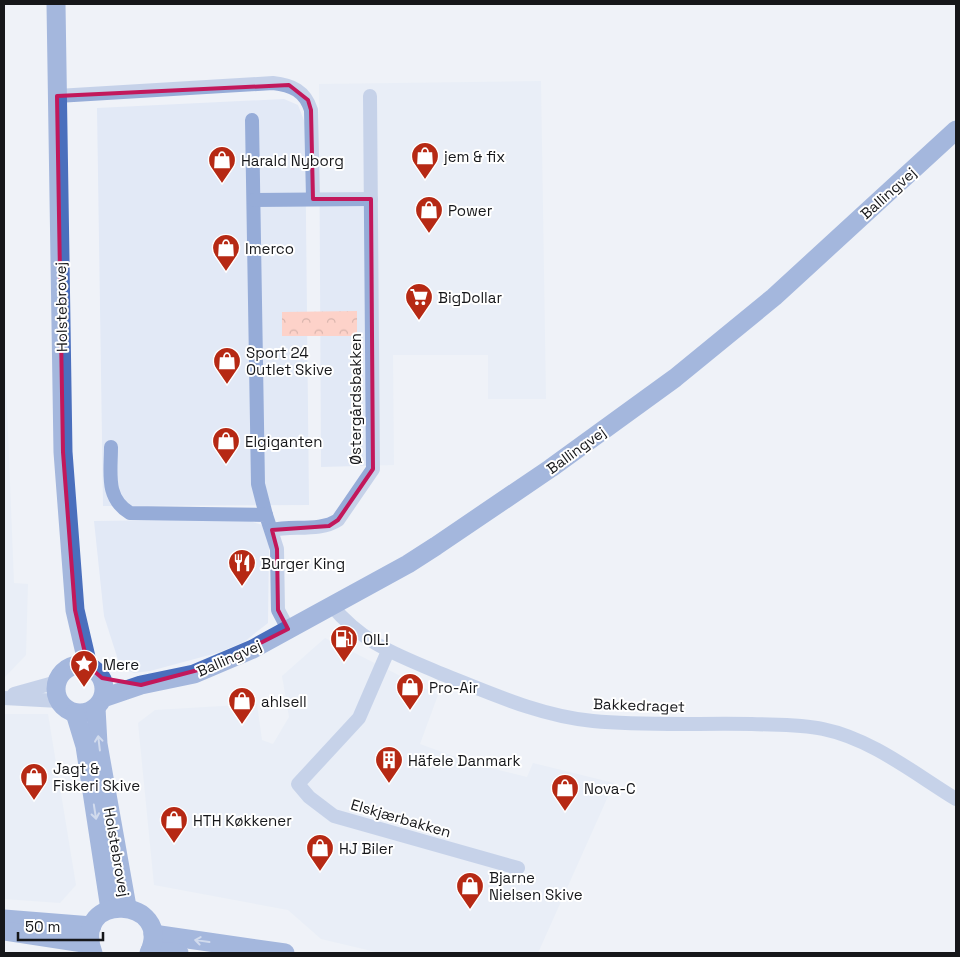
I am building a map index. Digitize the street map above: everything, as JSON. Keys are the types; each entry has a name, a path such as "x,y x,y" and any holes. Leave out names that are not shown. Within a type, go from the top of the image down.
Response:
{"main road":[{"name":"Holstebrovej","path":"56,4 63,452 79,666"},
{"name":"Ballingvej","path":"100,703 141,685 194,674 253,649 408,564 436,546 552,468 675,378 774,297 956,130"},
{"path":"79,666 94,668 102,678 105,684 100,703 86,713 75,713 66,708 58,691 60,676 79,666"},
{"name":"Ballingvej","path":"102,678 141,685"},
{"name":"Holstebrovej","path":"100,703 98,744 118,908"},
{"name":"Holstebrovej","path":"75,713 85,746 118,908"},
{"path":"92,941 96,919 118,908 144,916 151,946"},
{"path":"4,919 92,941"},
{"path":"4,931 92,941"},
{"path":"151,946 179,953"},
{"path":"151,946 285,953"}],"street":[{"path":"57,96 273,84 289,85 301,92 308,100 312,110 313,199"},
{"name":"Østergårdsbakken","path":"272,530 285,526 330,526 338,520 374,469 370,96"},
{"path":"252,120 258,484 277,549 278,610 288,629"},
{"path":"254,200 371,199"},
{"path":"110,447 112,490 118,506 130,513 266,515"},
{"name":"Bakkedraget","path":"332,605 357,632 388,651 509,701 555,714 592,721 786,725 824,729 875,748 956,799"},
{"name":"Elskjærbakken","path":"388,651 359,718 298,784 310,797 334,816 518,868"},
{"path":"4,698 58,691"}],"highlighted area":[{"path":"289,85 308,100 311,110 313,199 371,199 373,469 338,520 329,526 272,530 277,549 278,610 288,629 217,665 141,685 102,678 88,666 75,610 63,452 57,96"}],"shaded area":[{"path":"541,81 546,399 488,399 488,355 393,355 394,465 321,467 319,84"},
{"path":"284,99 298,105 305,123 309,505 103,506 97,108"},
{"path":"4,333 14,583 28,584 26,655 4,678"},
{"path":"245,519 262,525 269,547 268,623 244,642 217,653 150,671 134,673 120,666 104,616 94,521"},
{"path":"325,638 438,695 420,744 478,765 527,777 533,763 614,783 538,953 380,953 321,939 288,910 154,885 138,723 155,710 257,704 262,740 273,744 289,717 282,676"},
{"name":"Jagt & Fiskeri Skive","path":"4,714 48,714 76,885 60,903 4,899"}],"green space":[{"path":"357,311 357,336 282,336 282,312"}],"place":[{"name":"jem & fix","path":"425,180"},
{"name":"Harald Nyborg","path":"222,184"},
{"name":"Power","path":"429,234"},
{"name":"Imerco","path":"226,272"},
{"name":"BigDollar","path":"419,321"},
{"name":"Sport 24 Outlet Skive","path":"227,385"},
{"name":"Elgiganten","path":"226,465"},
{"name":"Burger King","path":"242,587"},
{"name":"OIL!","path":"344,663"},
{"name":"Mere","path":"84,688"},
{"name":"Pro-Air","path":"410,711"},
{"name":"ahlsell","path":"242,725"},
{"name":"Häfele Danmark","path":"389,784"},
{"name":"Jagt & Fiskeri Skive","path":"34,801"},
{"name":"Nova-C","path":"565,812"},
{"name":"HTH Køkkener","path":"174,844"},
{"name":"HJ Biler","path":"320,872"},
{"name":"Bjarne Nielsen Skive","path":"470,910"}]}
